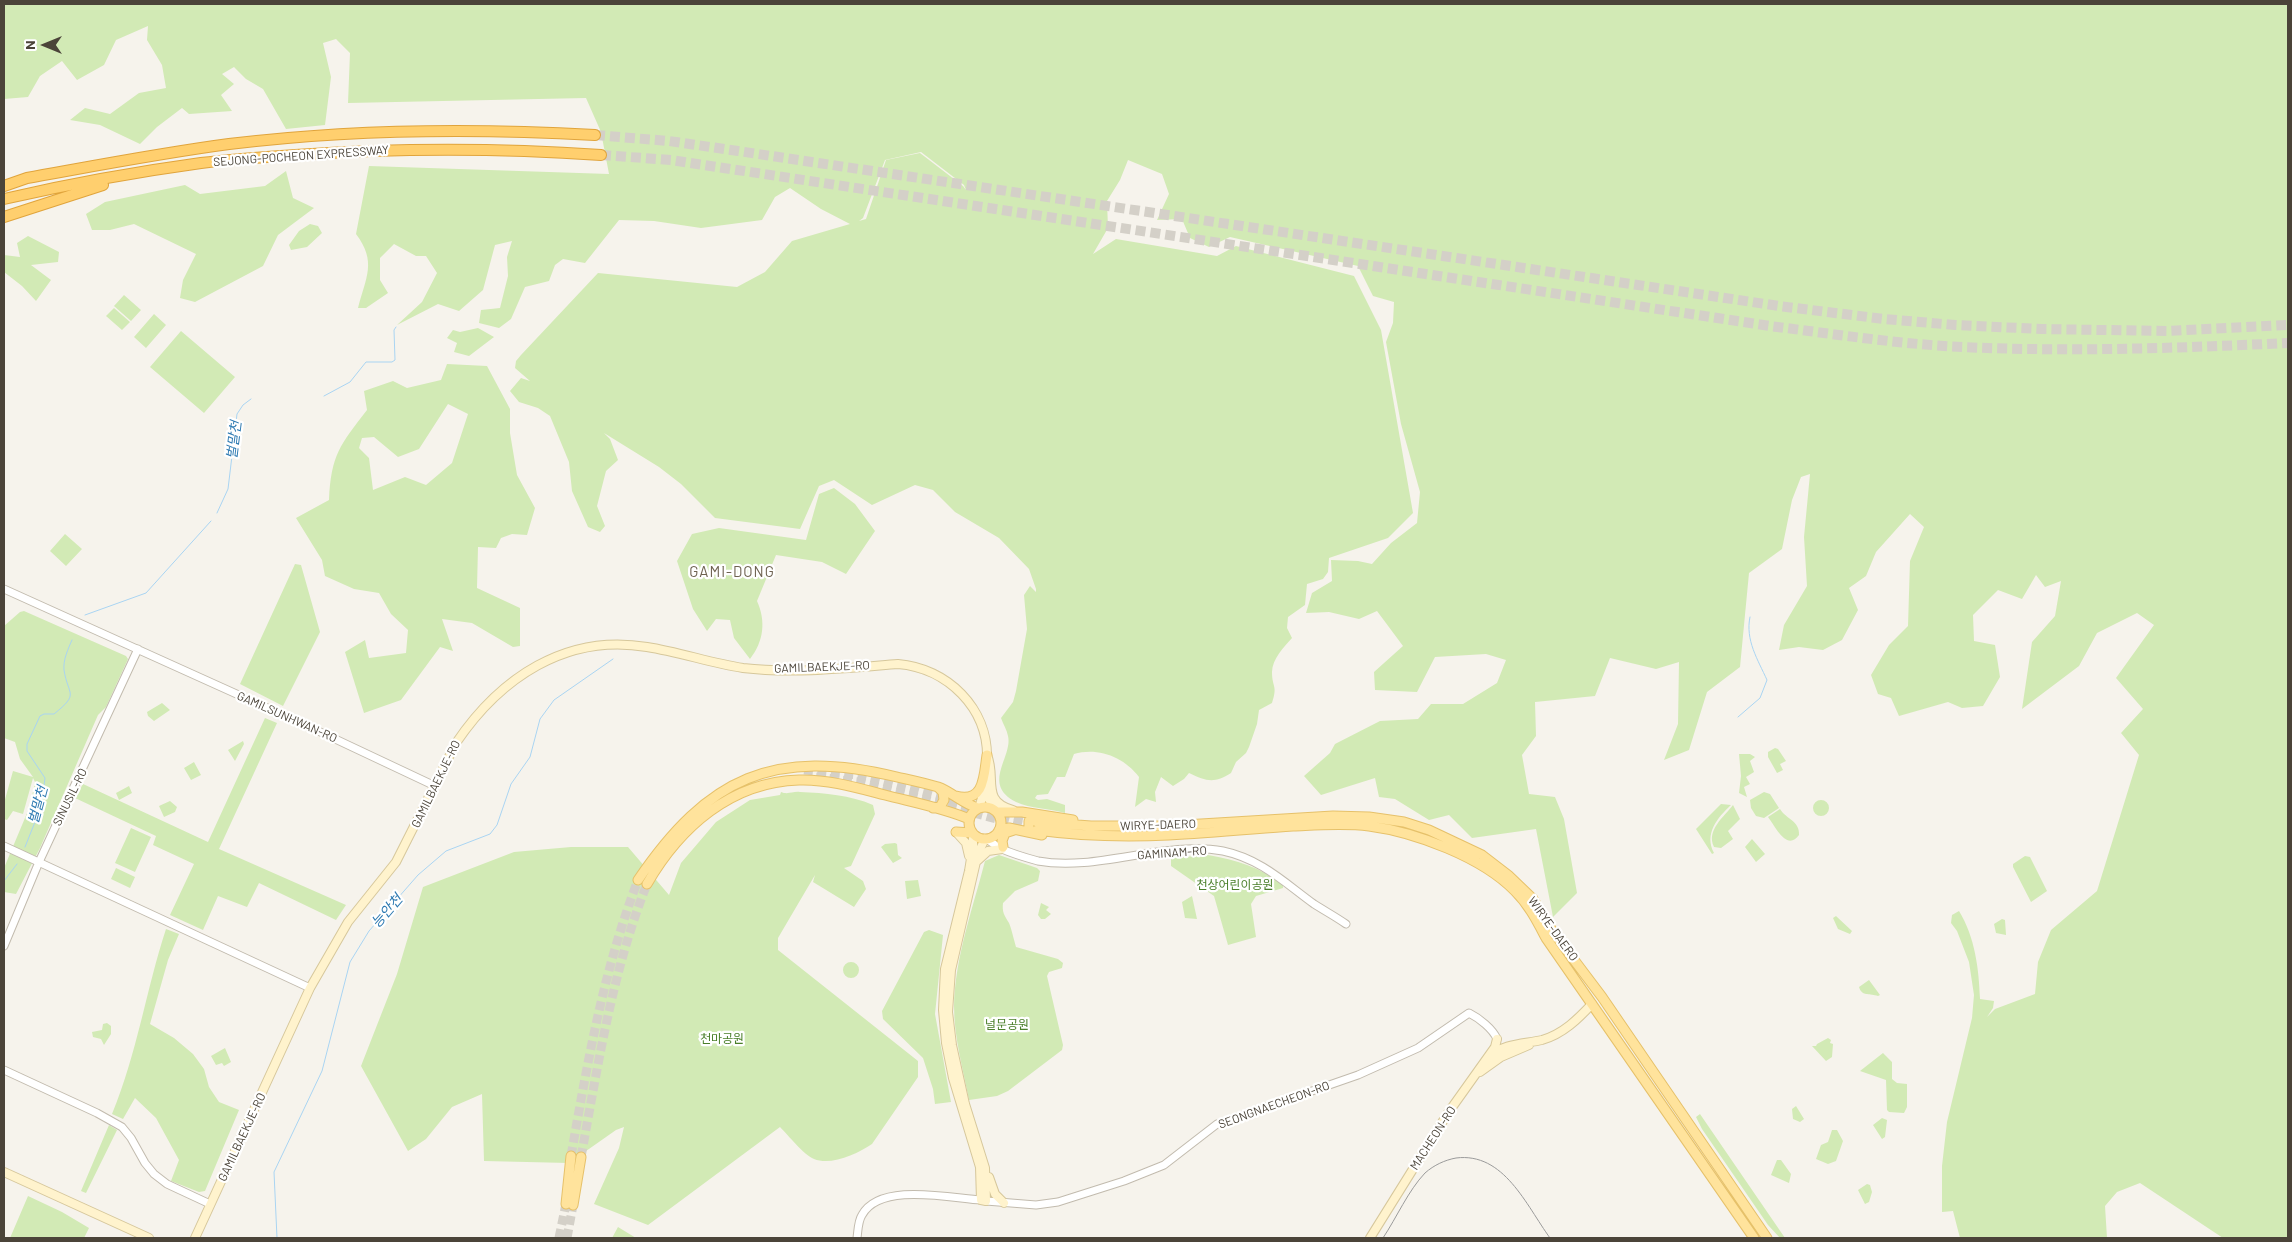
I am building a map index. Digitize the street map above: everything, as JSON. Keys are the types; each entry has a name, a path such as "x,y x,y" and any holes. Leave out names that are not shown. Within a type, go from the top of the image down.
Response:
{"highway":[{"name":"SEJONG-POCHEON EXPRESSWAY","path":"4,186 27,178 204,148 338,134 455,130 595,135"},
{"name":"SEJONG-POCHEON EXPRESSWAY","path":"4,198 202,163 331,153 380,150 481,149 601,155"},
{"path":"4,216 142,173"},
{"path":"4,180 27,178"}],"main road":[{"name":"GAMILBAEKJE-RO","path":"195,1238 310,988 348,922 396,862 456,742 465,729 509,683 537,665 567,653 606,644 646,646 744,668 794,669 898,664 922,668 945,678 969,702 983,729 987,755 986,784"},
{"path":"954,795 966,798 977,793 982,785 987,755"},
{"path":"987,755 990,765 990,783 994,796 1001,806 1022,812 1036,825 1066,839 1126,841 1167,830"},
{"path":"638,880 671,836 696,810 735,784 768,771 800,765 861,768 939,788 978,808 989,807 996,811 1022,812"},
{"path":"647,884 666,855 698,819 739,793 764,786 801,780 851,787 933,808 969,820"},
{"path":"958,929 973,846 969,820 971,814 978,808 986,784"},
{"path":"986,784 990,804 1001,821 998,842 1005,849"},
{"path":"933,808 940,807 944,800 943,792 939,788"},
{"name":"WIRYE-DAERO","path":"1036,825 1167,830 1332,824 1368,826 1405,833 1456,852 1496,876 1515,891 1550,935 1573,956 1767,1238"},
{"path":"1005,849 1002,841 1005,833 1036,825"},
{"path":"983,1200 980,1168 946,1044 943,1010 944,977 980,846 986,839 999,831 1009,828 1020,830"},
{"path":"956,832 972,833 986,839"},
{"path":"956,832 966,843 969,870"},
{"path":"976,863 988,851 1005,849"},
{"name":"WIRYE-DAERO","path":"1550,935 1565,965 1754,1238"},
{"path":"1476,1074 1501,1057 1542,1040 1573,1024 1592,1004"},
{"name":"MACHEON-RO","path":"1370,1238 1448,1113 1497,1044 1497,1039"},
{"path":"1482,1065 1494,1053 1520,1044 1542,1040"},
{"path":"962,1104 986,1174 995,1194 1004,1203"},
{"path":"570,1204 576,1157"},
{"path":"4,1172 149,1238"},
{"path":"983,1200 986,1174"}],"street":[{"name":"GAMILSUNHWAN-RO","path":"4,589 435,786"},
{"name":"SINUSIL-RO","path":"4,946 39,862 138,649"},
{"name":"GAMINAM-RO","path":"986,839 1005,849 1037,860 1064,863 1184,850 1223,851 1245,857 1274,872 1316,905 1346,924"},
{"path":"4,846 310,988"},
{"name":"SEONGNAECHEON-RO","path":"857,1238 861,1216 868,1207 891,1195 912,1194 1036,1205 1058,1202 1124,1182 1164,1165 1217,1124 1358,1075 1418,1048 1469,1013 1476,1016 1497,1039"},
{"path":"4,1070 98,1113 122,1127 154,1174 166,1184 210,1204"}],"green space":[{"path":"4,4 2288,4 2288,1238 2223,1238 2140,1183 2117,1192 2105,1206 2107,1238 1960,1238 1953,1211 1942,1212 1942,1166 1947,1122 1972,1018 1974,995 1969,962 1957,931 1951,923 1952,915 1959,911 1969,932 1979,976 1980,999 1994,1001 1993,1008 1987,1017 1995,1009 2035,994 2038,962 2051,930 2097,891 2139,755 2121,733 2143,709 2116,678 2154,625 2137,613 2097,633 2079,666 2022,709 2032,642 2055,616 2061,581 2045,587 2036,575 2022,599 1998,590 1973,615 1974,641 1995,645 2000,677 1983,706 1962,708 1948,702 1899,716 1891,698 1878,694 1871,675 1889,645 1908,626 1910,561 1924,527 1910,514 1876,552 1866,576 1849,588 1858,610 1842,640 1823,650 1799,647 1779,650 1784,625 1807,586 1804,537 1810,474 1801,477 1792,500 1782,549 1749,573 1740,667 1707,692 1689,750 1664,760 1678,724 1679,662 1656,669 1610,658 1595,696 1535,702 1536,736 1522,755 1529,794 1555,797 1564,819 1577,893 1553,917 1536,829 1472,838 1449,815 1429,820 1395,799 1379,797 1375,778 1321,795 1304,776 1330,753 1335,744 1380,721 1418,719 1431,704 1463,704 1497,683 1506,660 1486,654 1435,657 1417,692 1375,690 1374,672 1403,646 1377,611 1359,619 1329,612 1306,613 1312,593 1332,581 1331,560 1358,561 1372,564 1391,543 1417,523 1420,492 1401,424 1386,342 1393,323 1394,302 1373,296 1358,266 1230,237 1209,247 1190,238 1182,219 1157,220 1169,194 1162,174 1128,160 1120,180 1107,201 1108,228 1093,254 1116,239 1217,256 1236,246 1354,276 1381,330 1413,513 1388,538 1329,558 1328,572 1323,579 1307,584 1305,605 1288,617 1287,628 1292,638 1274,662 1272,677 1275,690 1272,703 1259,710 1257,724 1249,747 1246,753 1236,762 1231,773 1220,779 1210,780 1189,773 1184,779 1173,786 1161,777 1155,792 1156,802 1146,799 1135,807 1139,777 1133,770 1110,755 1083,752 1074,754 1065,777 1057,777 1048,794 1037,795 1035,798 1038,800 1047,799 1065,805 1065,813 1028,806 1016,802 1006,795 1001,787 999,779 1008,744 1007,734 1001,718 1013,702 1016,691 1027,629 1024,595 1030,586 1036,592 1036,589 1029,569 999,538 955,512 933,490 915,485 872,505 834,480 819,486 800,529 715,518 681,484 659,467 604,433 610,439 618,460 606,471 597,506 605,526 600,532 588,527 572,491 569,462 550,416 538,408 519,402 510,391 521,378 530,381 515,368 516,361 598,273 737,287 765,272 792,241 850,224 821,209 790,188 775,197 762,220 701,228 654,221 619,220 585,263 563,259 555,265 549,281 525,287 511,319 499,328 479,323 481,310 500,308 508,276 507,257 512,241 495,245 483,290 459,311 438,304 397,325 422,302 437,273 426,256 416,256 394,244 380,258 380,280 388,293 366,308 358,308 368,270 368,262 366,253 356,234 369,166 609,174 601,132 586,98 348,103 350,53 336,39 323,43 331,77 325,125 286,129 263,89 246,79 234,67 222,74 234,84 221,95 232,111 189,114 182,108 157,127 140,144 100,125 70,120 85,108 110,114 139,93 166,88 162,65 147,40 148,26 116,40 104,65 77,80 62,61 40,76 28,97 4,99","holes":["921,152 964,185 966,190 920,153 886,160 866,219 859,221 863,218 885,160"]},
{"path":"286,171 293,198 314,208 278,235 263,266 195,302 180,298 183,280 196,254 134,224 110,230 92,230 86,214 105,202 185,185 200,194 265,186"},
{"path":"310,224 318,226 322,233 307,247 291,250 289,245 299,231"},
{"path":"28,236 59,252 58,262 31,265 51,280 36,301 22,286 4,272 4,255 20,257 17,243"},
{"path":"124,295 141,310 131,321 114,306"},
{"path":"114,308 130,322 122,330 106,316"},
{"path":"154,314 166,325 146,348 134,337"},
{"path":"478,328 494,337 469,356 454,352 457,343 447,338 453,330 460,332"},
{"path":"181,331 235,377 204,413 150,367"},
{"path":"447,364 487,366 510,409 510,433 517,475 535,508 527,535 512,534 501,538 496,548 478,547 477,588 520,608 520,646 513,647 472,623 442,619 453,651 440,647 401,700 364,713 345,652 365,640 369,658 406,653 408,630 391,614 379,593 354,589 325,576 322,560 296,518 329,500 332,472 339,451 350,432 367,410 364,391 393,381 407,388 441,380","holes":["448,404 468,414 452,463 426,485 405,477 373,490 369,458 359,448 362,438 374,437 398,457 419,449"]},
{"path":"834,488 855,504 875,531 846,574 822,562 776,555 757,601 762,616 762,631 755,652 750,659 734,638 730,620 716,619 707,631 693,609 677,561 692,534 719,528 806,540 819,494"},
{"path":"65,534 82,549 66,566 50,551"},
{"path":"295,564 301,565 320,632 283,706 240,684"},
{"path":"24,611 126,656 128,659 106,707 98,715 40,848 16,894 4,892 4,868 30,806 35,782 33,778 23,814 13,811 7,820 4,819 4,803 13,771 33,777 20,759 15,742 4,738 4,626 20,612"},
{"path":"162,703 170,710 154,721 148,716 147,712"},
{"path":"265,718 277,723 219,849 346,905 336,920 259,883 247,907 218,896 203,930 170,915 194,864 153,845 156,836 75,798 83,784 208,842"},
{"path":"243,741 244,744 235,761 228,750"},
{"path":"1775,748 1778,749 1786,761 1780,764 1783,770 1777,773 1768,757 1768,752"},
{"path":"1739,754 1750,754 1755,757 1750,761 1754,772 1746,777 1750,784 1744,787 1747,797 1739,793 1741,776"},
{"path":"194,762 201,775 191,780 184,768"},
{"path":"129,786 132,793 119,800 116,793"},
{"name":"천마공원","path":"781,792 837,795 873,805 875,814 851,866 844,868 863,881 866,889 854,907 813,882 815,875 778,938 778,950 918,1061 918,1077 872,1144 844,1158 821,1161 810,1157 780,1127 648,1225 594,1204 619,1148 624,1127 616,1130 569,1163 484,1161 482,1094 452,1107 426,1139 408,1151 361,1066 397,974 423,887 514,852 571,847 628,847 669,895 681,863 716,822 750,800 780,795"},
{"path":"1764,792 1770,794 1779,808 1764,818 1756,816 1751,808 1750,800"},
{"path":"1821,800 1829,808 1821,816 1813,808"},
{"path":"170,801 177,807 175,812 164,817 159,806"},
{"path":"1721,804 1731,805 1721,815 1711,833 1711,846 1714,853 1712,854 1696,829"},
{"path":"1733,805 1740,819 1728,831 1733,839 1721,848 1714,847 1712,835 1714,829"},
{"path":"1780,809 1795,823 1799,830 1799,835 1795,839 1790,841 1782,836 1768,817"},
{"path":"131,828 151,837 135,872 115,863"},
{"path":"1752,839 1765,854 1756,862 1745,847"},
{"path":"885,844 897,844 898,855 902,858 893,863 881,847"},
{"name":"널문공원","path":"999,855 1037,868 1040,871 1038,881 1015,891 1003,903 1003,909 1016,947 1058,959 1063,963 1062,968 1049,972 1047,976 1063,1045 1062,1050 1008,1091 997,1096 969,1100 956,1029 955,988 965,933 985,861"},
{"name":"천상어린이공원","path":"1208,855 1248,865 1266,873 1283,885 1283,888 1256,896 1251,904 1256,937 1228,945 1214,896 1171,866 1171,858"},
{"path":"2025,856 2030,857 2047,891 2031,902 2013,867 2013,864"},
{"path":"116,868 135,877 130,888 111,879"},
{"path":"918,880 921,896 907,899 905,881"},
{"path":"1192,896 1197,919 1185,918 1182,902"},
{"path":"1041,903 1049,907 1046,910 1051,914 1045,919 1041,919 1038,915"},
{"path":"1836,916 1852,931 1850,934 1838,929 1833,918"},
{"path":"2002,919 2005,920 2006,935 1996,933 1994,924"},
{"path":"166,929 179,934 168,960 150,1024 174,1038 193,1054 204,1069 209,1087 219,1102 239,1110 205,1191 199,1192 171,1181 179,1160 156,1118 135,1098 123,1119 112,1114 135,1045"},
{"path":"929,930 943,935 935,1014 951,1102 935,1104 933,1089 923,1058 883,1019 882,1011 924,932"},
{"path":"851,962 859,970 851,978 843,970"},
{"path":"1869,980 1880,995 1867,994 1860,990 1859,987"},
{"path":"107,1023 111,1026 111,1034 104,1045 101,1039 93,1037 92,1032 102,1030 103,1024"},
{"path":"1828,1038 1831,1040 1830,1043 1833,1044 1832,1057 1826,1061 1812,1046 1816,1046"},
{"path":"225,1048 231,1062 224,1066 222,1063 216,1065 211,1056"},
{"path":"1883,1053 1892,1062 1892,1079 1897,1083 1907,1084 1907,1107 1904,1113 1889,1112 1887,1110 1886,1080 1860,1071"},
{"path":"1796,1106 1804,1119 1800,1122 1793,1119 1792,1109"},
{"path":"1700,1114 1785,1238 1780,1238 1768,1225 1702,1129 1696,1117"},
{"path":"1882,1118 1887,1120 1885,1137 1882,1139 1873,1125"},
{"path":"109,1125 117,1130 86,1193 81,1191"},
{"path":"1832,1130 1837,1130 1843,1141 1836,1161 1828,1164 1816,1159 1821,1145 1828,1142"},
{"path":"1777,1160 1781,1160 1791,1174 1789,1183 1771,1175"},
{"path":"1867,1184 1870,1185 1872,1192 1869,1202 1865,1204 1858,1190"},
{"path":"28,1196 62,1212 89,1228 84,1238 10,1238"},
{"path":"618,1227 636,1238 612,1238"}],"waterway":[{"name":"벌말천","path":"324,396 350,382 366,362 392,362 395,360 394,330 396,327"},
{"name":"벌말천","path":"217,513 228,489 237,414 243,405 251,399"},
{"name":"벌말천","path":"85,615 146,593 211,521"},
{"path":"1738,717 1760,698 1767,680 1751,642 1749,634 1750,617"},
{"name":"벌말천","path":"25,847 41,807 45,778 27,751 27,744 40,716 54,714 70,698 64,666 72,640"},
{"name":"능안천","path":"277,1238 274,1172 322,1071 350,962 369,931 418,875 446,851 490,834 497,825 511,784 530,757 540,719 554,700 613,659"},
{"name":"벌말천","path":"4,881 17,864"}],"tunnel":[{"path":"595,135 669,141 1779,306 1884,319 2041,329 2167,331 2288,325"},
{"path":"601,155 671,160 1770,326 1890,341 1938,346 2044,349 2166,348 2288,343"},
{"path":"804,770 859,775 1037,822"},
{"path":"816,777 859,782 1034,829"},
{"path":"571,1156 590,1051 606,982 615,948 638,880"},
{"path":"581,1157 600,1053 615,985 624,951 647,884"},
{"path":"559,1238 566,1204"},
{"path":"567,1238 573,1205"}],"tram line":[{"path":"1383,1238 1408,1196 1425,1173 1440,1163 1456,1158 1473,1158 1488,1163 1501,1172 1512,1183 1550,1238"}],"district":[{"name":"GAMI-DONG","path":"732,572"}]}
